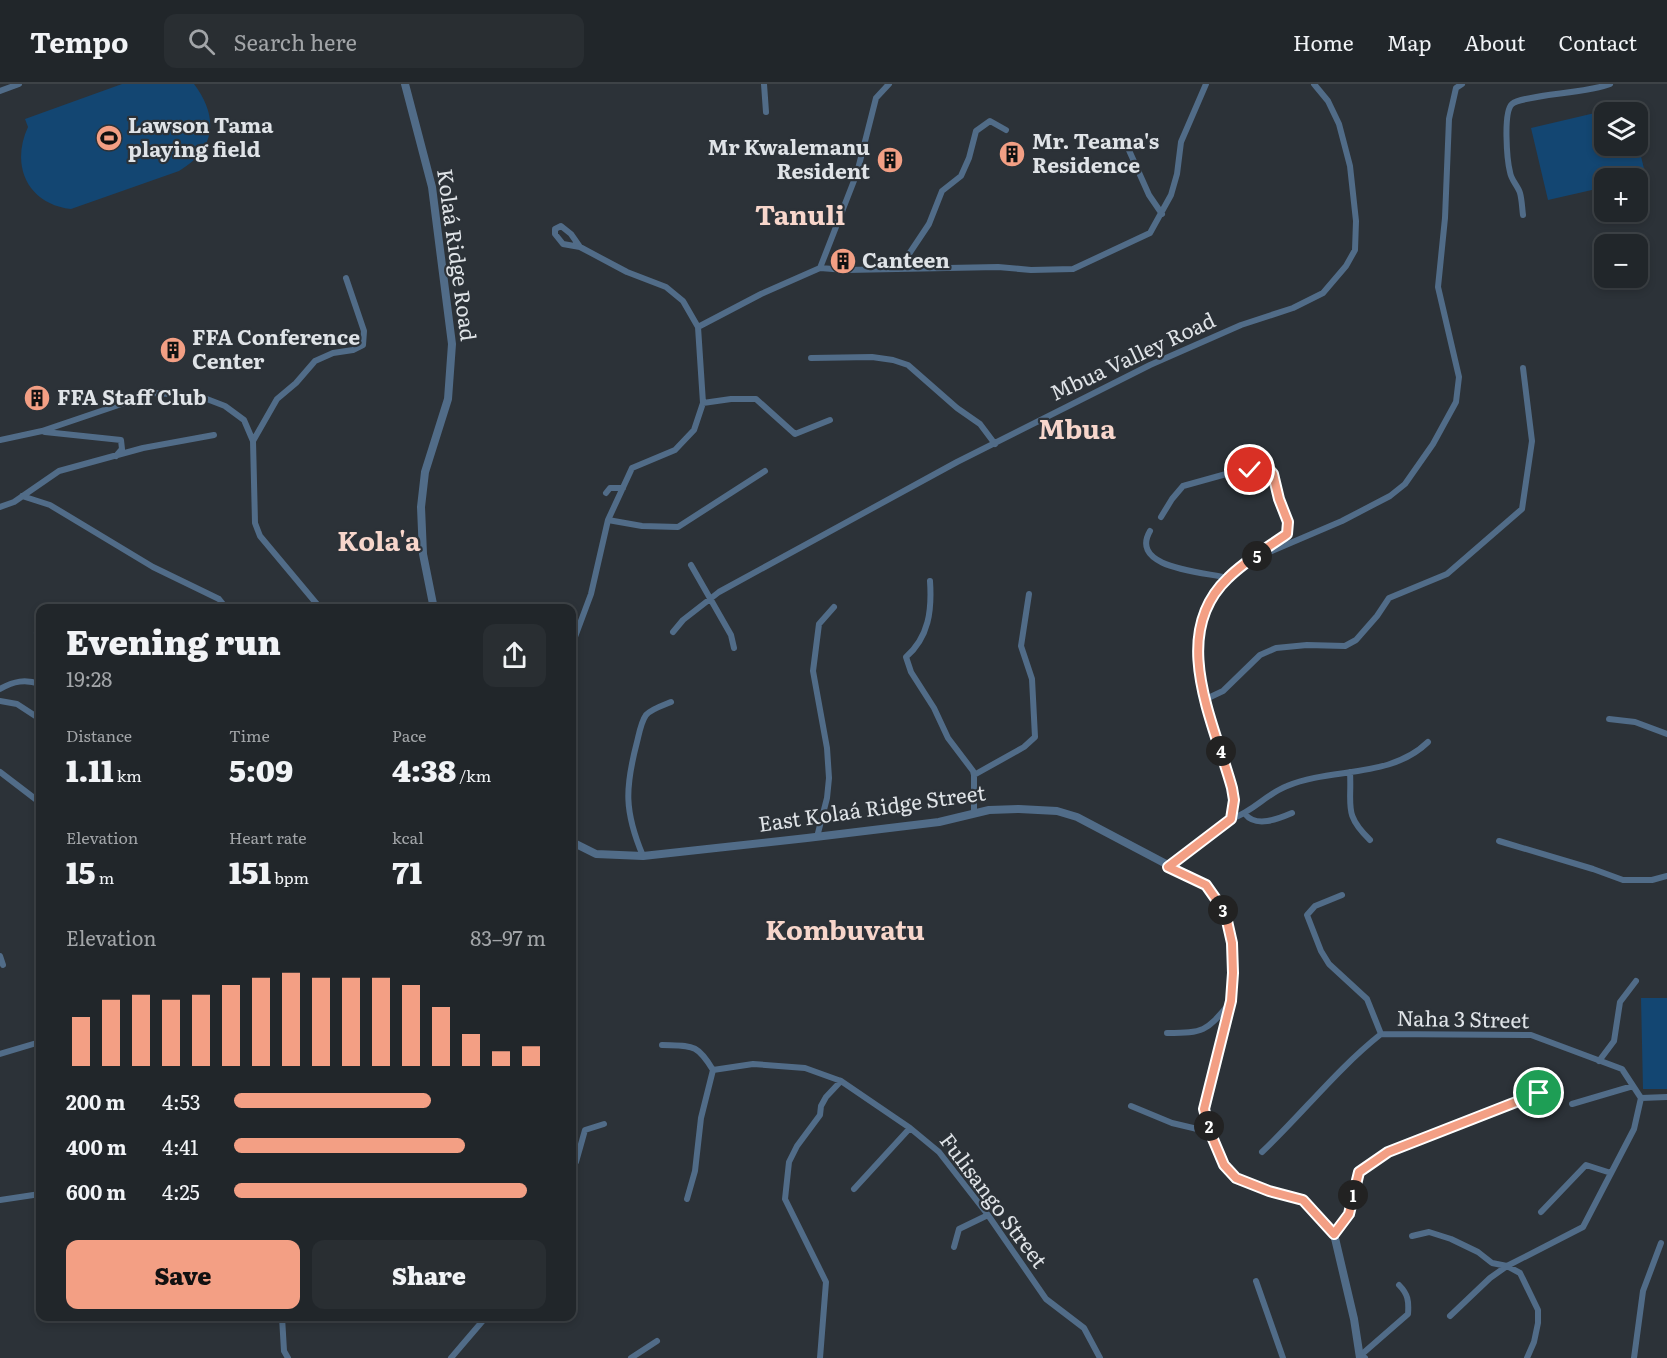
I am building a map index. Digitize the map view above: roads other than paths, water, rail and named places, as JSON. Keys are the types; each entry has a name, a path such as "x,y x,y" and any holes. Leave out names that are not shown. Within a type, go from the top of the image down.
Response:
{"street":[{"path":"0,91 19,84"},
{"name":"Kolaá Ridge Road","path":"405,84 432,187 452,344 448,399 425,472 422,507 423,554 433,604"},
{"path":"764,84 766,112"},
{"path":"820,268 857,173 876,98 889,84"},
{"path":"698,327 761,294 820,268 894,270 998,267 1031,270 1072,268 1150,233 1171,195 1177,174 1181,142 1206,84"},
{"name":"Mbua Valley Road","path":"673,632 683,620 711,597 947,468 1150,365 1241,325 1293,308 1323,293 1346,266 1355,250 1356,221 1350,166 1339,124 1328,101 1314,84"},
{"path":"1253,559 1342,521 1390,496 1405,484 1433,444 1456,402 1459,377 1438,287 1445,218 1449,120 1456,88 1462,84"},
{"path":"1522,215 1520,192 1510,173 1507,122 1511,105 1520,100 1573,93 1610,84"},
{"path":"894,270 908,257 920,240 942,192 961,176 969,158 976,131 990,122 1006,130"},
{"path":"1128,148 1149,195 1162,214"},
{"path":"576,634 591,594 608,520 632,468 675,450 694,430 703,403 698,327 683,301 666,287 627,272 580,247"},
{"path":"253,441 277,399 296,383 315,361 333,353 352,350 363,345 364,331 346,278"},
{"path":"811,358 872,357 908,365 957,408 980,424 995,444"},
{"path":"1206,699 1223,691 1260,655 1276,648 1307,645 1345,646 1356,640 1389,598 1447,574 1522,509 1532,441 1523,368"},
{"path":"0,440 42,431 154,393 199,396 225,406 244,420 253,441 255,523 260,536 317,604"},
{"path":"703,403 731,399 756,399 795,434 830,420"},
{"path":"42,431 121,440 122,449 116,456"},
{"path":"0,507 14,502 60,471 143,448 214,435"},
{"path":"1161,517 1183,486 1237,471 1267,467 1273,474 1288,522 1287,534 1228,578 1218,590 1199,629 1198,663 1232,788 1234,800 1231,819"},
{"path":"608,520 642,526 678,527 765,471"},
{"path":"606,493 610,488 623,488"},
{"path":"22,496 50,505 153,567 219,599 223,604"},
{"path":"1150,531 1145,540 1146,550 1155,559 1168,566 1228,578"},
{"path":"691,565 731,634 734,648"},
{"path":"930,580 932,594 926,630 916,648 906,657 911,672 934,708 948,738 968,763 974,775 974,814"},
{"path":"974,775 1024,747 1035,737 1032,679 1021,646 1029,594"},
{"path":"817,837 827,798 829,778 827,748 813,671 819,624 834,607"},
{"path":"0,689 12,682 28,680 36,683"},
{"path":"0,700 17,704 36,716"},
{"path":"643,856 631,828 628,795 629,771 646,715 671,702"},
{"path":"1609,719 1635,722 1667,734"},
{"path":"1168,867 1231,819 1245,814 1286,786 1388,765 1415,753 1428,742"},
{"path":"0,772 36,799"},
{"path":"1350,772 1351,817 1370,840"},
{"name":"East Kolaá Ridge Street","path":"576,844 596,854 643,856 939,822 990,810 1057,811 1077,817 1206,885 1225,912 1232,943 1233,973 1231,1001 1204,1109 1210,1132 1224,1165 1236,1178 1269,1191 1303,1200 1334,1234"},
{"path":"1245,814 1248,818 1264,821 1277,820 1292,813"},
{"path":"1499,841 1623,880 1652,880 1667,876"},
{"path":"1342,895 1315,906 1307,915 1321,951 1329,964 1367,999 1381,1034"},
{"path":"0,956 3,965"},
{"path":"1599,1060 1614,1041 1620,1002 1636,981"},
{"path":"1167,1033 1196,1033 1212,1024 1231,1001"},
{"name":"Naha 3 Street","path":"1262,1152 1338,1072 1381,1034 1531,1035 1622,1069 1641,1098"},
{"path":"0,1054 36,1043"},
{"path":"662,1045 697,1048 713,1070 701,1118 695,1171 687,1198"},
{"name":"Fulisango Street","path":"713,1070 753,1064 805,1068 841,1081 910,1128 939,1152 988,1215 1046,1299 1084,1328 1100,1358"},
{"path":"820,1358 826,1282 785,1199 789,1162 797,1146 820,1114 826,1097 841,1081"},
{"path":"1572,1104 1633,1086"},
{"path":"1362,1357 1334,1234 1349,1214 1359,1172 1388,1152 1539,1093"},
{"path":"1450,1316 1490,1278 1507,1266 1583,1227 1634,1129 1641,1098 1667,1096"},
{"path":"1131,1107 1172,1122 1210,1132"},
{"path":"576,1162 585,1130 604,1124"},
{"path":"854,1189 910,1128"},
{"path":"1541,1212 1586,1165 1611,1173"},
{"path":"0,1200 36,1195"},
{"path":"954,1247 959,1229 988,1215"},
{"path":"1412,1236 1429,1232 1451,1239 1478,1252 1492,1263 1507,1266 1520,1273 1538,1310 1534,1342 1527,1358"},
{"path":"1634,1358 1643,1291 1661,1243"},
{"path":"1256,1281 1283,1358"},
{"path":"1362,1357 1408,1314 1407,1293 1399,1285"},
{"path":"282,1321 284,1351 288,1358"},
{"path":"451,1358 483,1321"},
{"path":"631,1358 657,1341"}],"place":[{"name":"Lawson Tama playing field","path":"109,138"},
{"name":"Mr. Teama's Residence","path":"1012,154"},
{"name":"Mr Kwalemanu Resident","path":"890,160"},
{"name":"Canteen","path":"843,261"},
{"name":"FFA Conference Center","path":"173,350"},
{"name":"FFA Staff Club","path":"37,398"}],"district":[{"name":"Tanuli","path":"800,216"},
{"name":"Mbua","path":"1077,430"},
{"name":"Kola'a","path":"379,542"},
{"name":"Kombuvatu","path":"845,931"}]}
